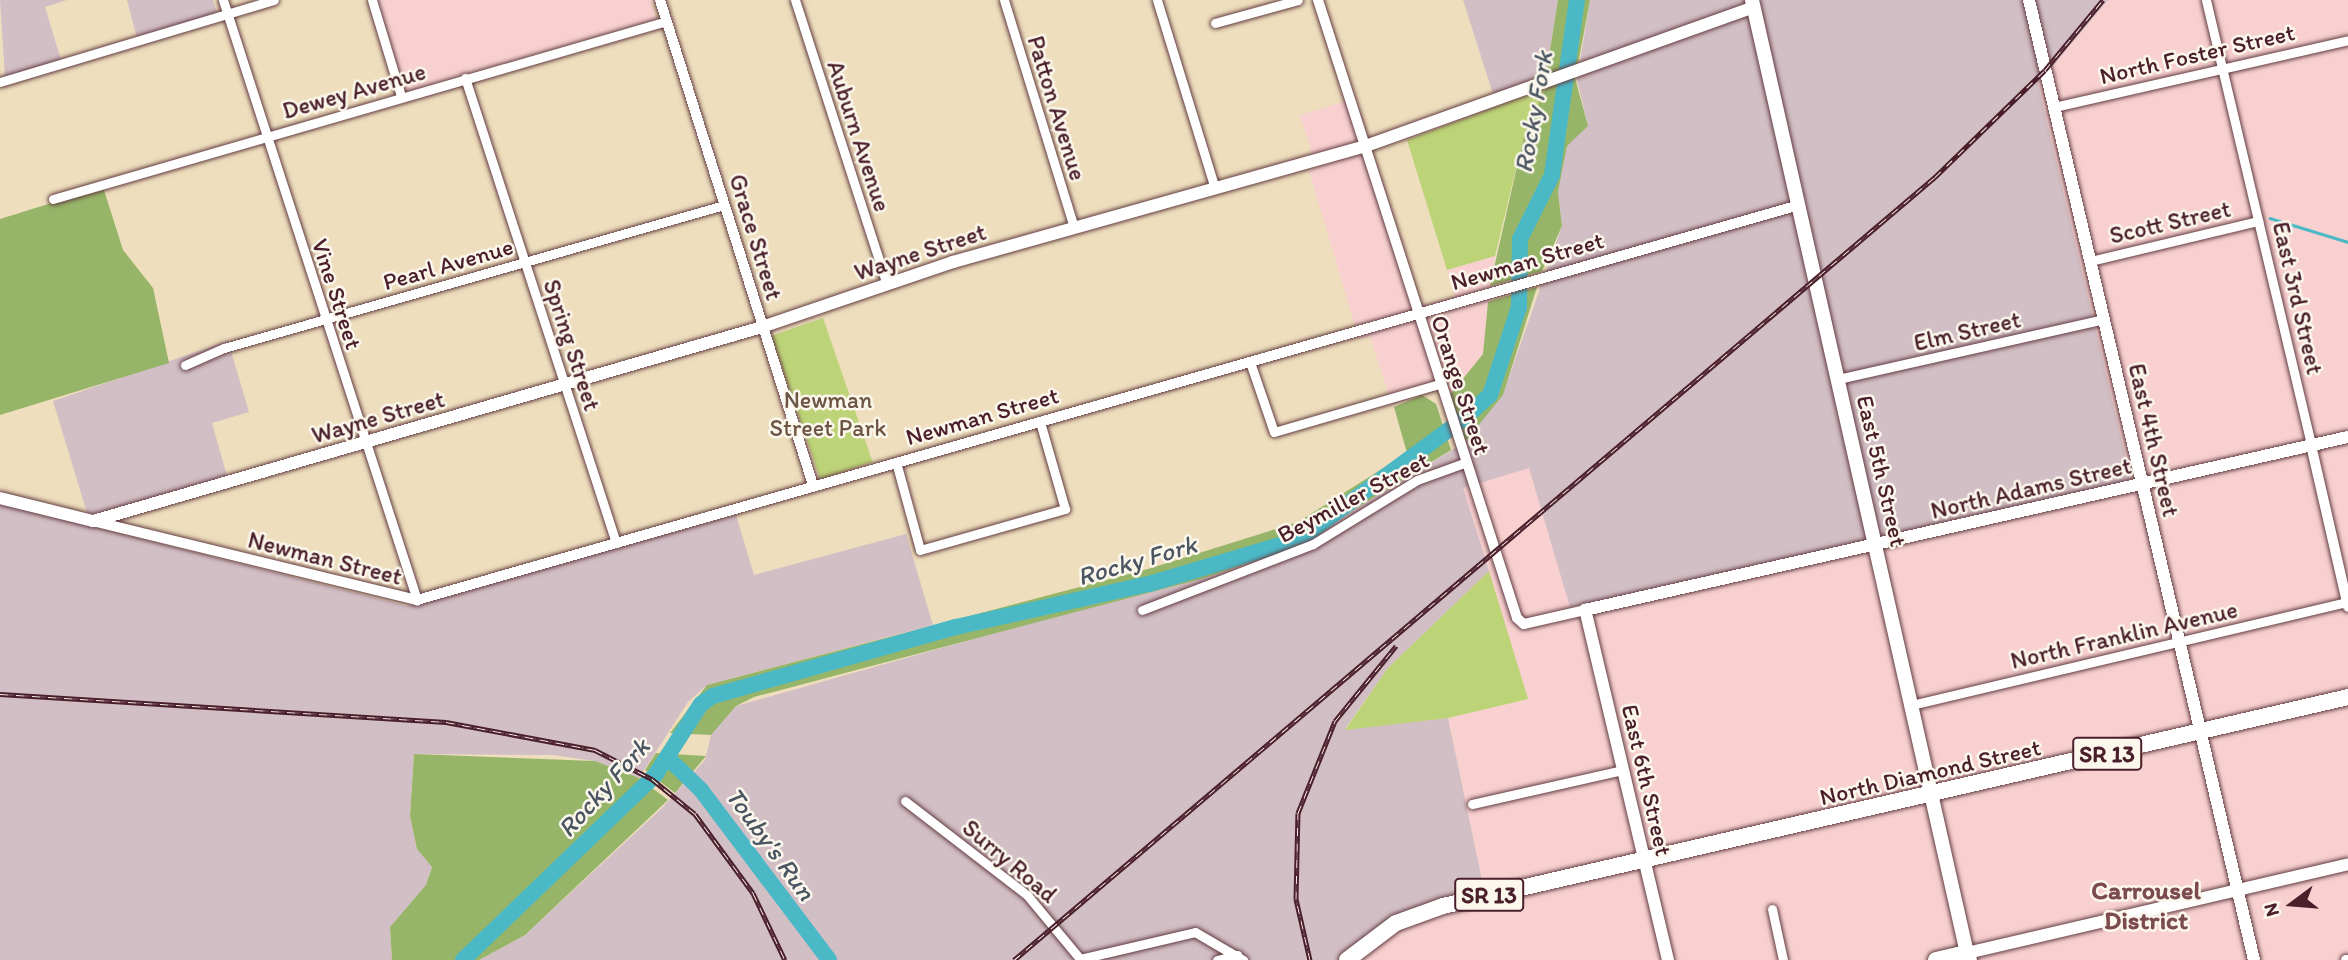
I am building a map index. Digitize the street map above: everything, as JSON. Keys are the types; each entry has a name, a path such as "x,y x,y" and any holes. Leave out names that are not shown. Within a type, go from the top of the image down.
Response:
{"highway":[{"name":"North Diamond Street","path":"1644,859 2348,697"},
{"name":"SR 13","path":"1348,960 1418,914 1644,859"},
{"path":"1936,960 1968,956"}],"main road":[{"name":"East 4th Street","path":"2029,0 2254,960"},
{"name":"Wayne Street","path":"93,521 762,327 887,284 1074,227 1363,147 1753,4"},
{"name":"East 5th Street","path":"1753,4 1968,956"},
{"name":"North Adams Street","path":"1585,610 2348,437"},
{"path":"0,498 93,521"},
{"name":"East 6th Street","path":"1585,610 1668,960"},
{"path":"1968,956 2348,864"}],"street":[{"name":"Vine Street","path":"223,0 417,600"},
{"path":"0,82 274,0"},
{"path":"372,0 401,96"},
{"name":"Grace Street","path":"660,0 813,485"},
{"name":"Auburn Avenue","path":"796,0 887,284"},
{"name":"Patton Avenue","path":"1004,0 1074,227"},
{"path":"1157,0 1215,188"},
{"path":"1215,23 1298,0"},
{"name":"Orange Street","path":"1318,0 1440,389 1519,621"},
{"name":"East 3rd Street","path":"2206,0 2347,604"},
{"name":"Dewey Avenue","path":"53,199 667,21"},
{"name":"North Foster Street","path":"2054,107 2348,40"},
{"name":"Spring Street","path":"466,78 616,543"},
{"name":"Pearl Avenue","path":"185,365 324,319 724,205"},
{"name":"Newman Street","path":"93,521 417,600 1799,205"},
{"name":"Scott Street","path":"2090,261 2258,221"},
{"name":"Elm Street","path":"1838,379 2104,319"},
{"path":"1250,362 1266,423 1274,432 1286,432 1440,389"},
{"path":"896,462 920,550 1065,509 1040,422"},
{"name":"Beymiller Street","path":"1142,610 1313,544 1417,480 1464,461"},
{"name":"North Franklin Avenue","path":"1911,705 2347,604"},
{"name":"North Adams Street","path":"1519,621 1585,610"},
{"path":"1472,804 1623,770"},
{"name":"Surry Road","path":"905,801 1027,895 1081,960"},
{"path":"1772,909 1783,960"},
{"path":"1081,960 1195,932 1240,958"},
{"path":"1217,960 1240,958"}],"shaded area":[{"path":"0,0 67,0 45,7 61,60 5,77"},
{"path":"127,0 213,0 217,14 137,38"},
{"path":"377,0 657,0 651,2 656,19 405,92"},
{"path":"1463,0 1558,0 1546,75 1493,94"},
{"path":"1590,0 2108,0 2038,84 2131,480 1570,607 1529,468 1463,488 1489,571 1388,668 1345,729 1448,718 1486,899 1408,920 1352,960 479,960 525,935 661,809 705,760 711,735 736,706 1288,550 1465,442 1503,394 1562,226 1558,192 1567,145 1588,126 1577,80"},
{"path":"2108,0 2348,0 2348,960 1352,960 1408,920 1486,899 1448,718 1528,699 1462,488 1529,467 1570,606 2131,479 2038,84"},
{"path":"1356,98 1420,306 1455,297 1447,270 1495,256 1483,354 1449,396 1444,379 1389,396 1370,336 1359,339 1309,171 1317,168 1300,115"},
{"path":"228,341 249,412 212,423 227,476 88,516 53,401"},
{"path":"0,503 407,606 736,515 754,575 906,534 933,625 707,685 688,702 639,778 595,761 553,755 414,754 410,816 417,849 432,866 426,885 390,927 392,960 0,960"}],"green space":[{"path":"1558,0 1590,0 1578,64 1546,75"},
{"path":"1575,78 1588,126 1567,146 1558,192 1562,226 1542,271 1490,286 1525,131 1546,88"},
{"path":"1546,88 1525,131 1495,256 1447,270 1407,140"},
{"path":"103,187 123,250 153,288 169,363 0,415 0,219"},
{"path":"1537,287 1503,395 1465,442 1449,396 1483,354 1488,302"},
{"name":"Newman Street Park","path":"823,318 872,462 820,480 771,336"},
{"path":"1422,395 1436,404 1451,450 1288,550 1201,579 754,697 736,706 711,735 670,733 707,685 1148,569 1298,522 1407,453 1394,407"},
{"path":"1489,571 1528,699 1448,718 1345,730 1388,668"},
{"path":"656,753 706,756 675,793 645,770"},
{"path":"414,754 595,761 639,778 668,800 525,935 479,960 392,960 390,927 426,885 432,867 417,849 410,816"}],"waterway":[{"name":"Rocky Fork","path":"463,960 656,774 701,704 713,696 956,627 1149,584 1300,539 1465,418 1490,395 1519,307 1520,239 1552,175 1577,0"},
{"path":"2270,218 2348,242"},
{"name":"Touby's Run","path":"669,759 701,790 829,960"}],"railway":[{"path":"1014,960 1935,177 2045,70 2103,0"},
{"path":"1310,960 1296,899 1298,813 1335,721 1396,646"},
{"path":"0,694 446,722 595,750 652,779 695,814 753,893 785,960"}],"district":[{"name":"Carrousel District","path":"2146,906"}]}
